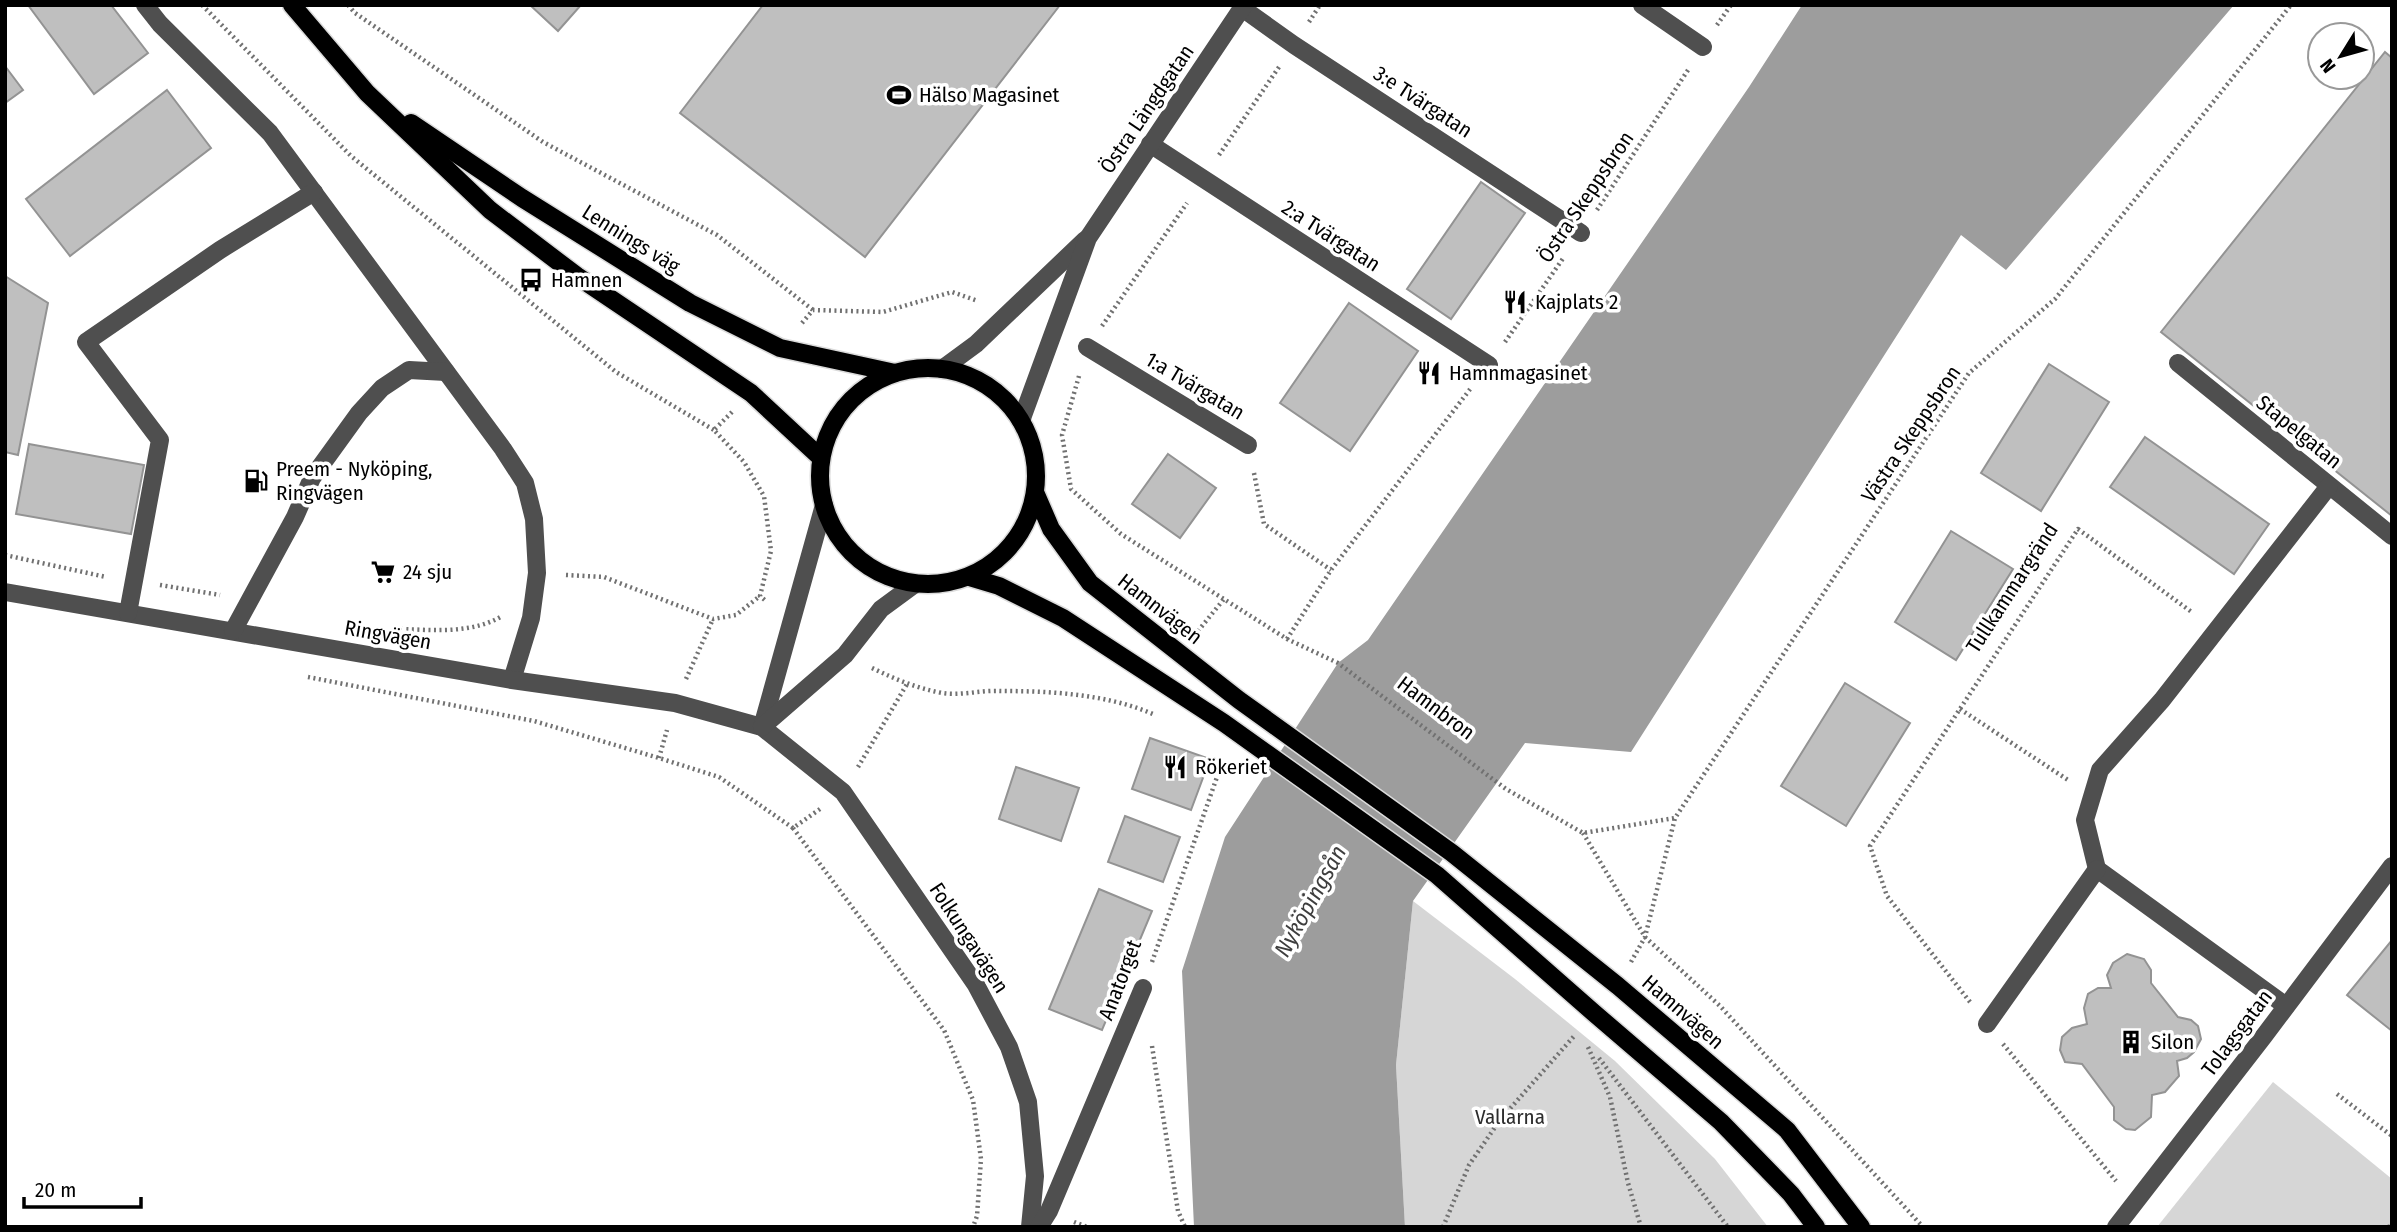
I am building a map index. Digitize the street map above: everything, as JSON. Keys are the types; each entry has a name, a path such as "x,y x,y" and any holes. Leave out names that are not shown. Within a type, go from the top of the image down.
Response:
{"main road":[{"name":"Lennings väg","path":"292,5 367,93 490,210 577,276 751,393 821,458"},
{"name":"Lennings väg","path":"367,93 522,198 690,303 780,348 895,373"},
{"path":"918,368 942,369 965,374 1006,401 1021,421 1034,455 1035,492 1028,519 1014,543 993,563 969,576 943,584 915,584 884,576 858,558 837,534 824,505 820,481 821,458 830,430 846,405 869,386 895,373 918,368"},
{"name":"Hamnvägen","path":"1035,492 1051,529 1090,583 1239,700 1452,853 1618,986 1787,1130 1861,1227"},
{"path":"969,576 999,586 1063,618 1224,723 1437,875 1721,1122 1791,1194 1816,1227"}],"street":[{"path":"145,5 160,24 270,133 525,483 534,519 537,573 531,618 512,680"},
{"path":"1642,5 1703,47"},
{"name":"Östra Längdgatan","path":"1021,421 1088,238 1243,6"},
{"name":"3:e Tvärgatan","path":"1243,6 1294,45 1581,233"},
{"name":"2:a Tvärgatan","path":"1150,144 1489,365"},
{"path":"128,614 160,440 86,342 220,250 314,192"},
{"name":"Östra Längdgatan","path":"942,369 976,344 1088,238"},
{"name":"1:a Tvärgatan","path":"1087,348 1248,445"},
{"name":"Stapelgatan","path":"2178,363 2392,536"},
{"path":"233,631 295,517 312,478 359,413 382,388 410,370 446,372"},
{"path":"2287,1006 2097,869 2085,820 2100,770 2162,700 2329,486"},
{"path":"762,727 824,505"},
{"path":"762,727 845,655 881,609 915,584"},
{"name":"Ringvägen","path":"5,592 512,680 675,703 762,727"},
{"name":"Folkungavägen","path":"762,727 843,792 976,985 1009,1047 1028,1102 1035,1176 1030,1227"},
{"name":"Tolagsgatan","path":"2116,1227 2392,866"},
{"path":"1987,1024 2097,869"},
{"name":"Anatorget","path":"1039,1227 1049,1210 1143,988"}],"path":[{"path":"202,5 351,156 616,372 714,430 744,462 764,496 771,551 761,596 736,615 713,619 604,577 537,573"},
{"path":"348,5 355,13 543,142 717,235 813,310 883,312 952,292 1008,312"},
{"name":"Östra Skeppsbron","path":"1287,639 1331,570 1489,365 1581,233 1731,5"},
{"name":"Västra Skeppsbron","path":"1645,937 1675,818 1969,373 2055,299 2291,5"},
{"path":"780,348 813,310"},
{"name":"Hamnbron","path":"1050,343 1075,359 1079,377 1062,435 1070,489 1121,534 1287,639 1338,663 1506,789 1583,834"},
{"path":"714,430 751,393"},
{"name":"1:a Tvärgatan","path":"1248,445 1264,524 1331,570"},
{"name":"Tullkammargränd","path":"1870,846 2078,529 2217,629"},
{"path":"5,555 97,575 249,601"},
{"path":"761,596 790,620"},
{"path":"390,627 443,630 481,626 500,617 507,610"},
{"path":"845,655 907,684 945,694 999,691 1069,693 1138,708 1160,718"},
{"path":"303,676 534,721 659,758 719,777 793,828 944,1030 974,1100 981,1159 973,1227"},
{"path":"793,828 843,792 907,684"},
{"path":"1960,709 2092,796"},
{"name":"Anatorget","path":"1143,988 1217,777 1217,754"},
{"path":"1675,818 1583,834 1645,937 1720,1006 1923,1227"},
{"path":"1443,1227 1469,1165 1500,1120 1581,1029"},
{"path":"1151,1040 1178,1211 1185,1227"},
{"path":"1641,1227 1628,1183 1610,1097 1586,1040 1728,1227"},
{"path":"2337,1094 2392,1136"}],"green space":[{"name":"Vallarna","path":"1413,901 1515,979 1615,1061 1715,1159 1768,1227 1405,1227 1396,1065"},
{"path":"2273,1082 2392,1179 2392,1227 2157,1227"}],"water":[{"name":"Nyköpingsån","path":"1802,5 2234,5 2006,270 1961,235 1631,752 1525,743 1413,901 1396,1065 1405,1227 1194,1227 1182,971 1225,837 1338,663 1368,640 1749,87"}],"building":[{"path":"28,5 111,5 148,53 94,94"},
{"path":"530,5 581,5 558,31"},
{"path":"763,5 1060,5 865,257 680,113"},
{"path":"2385,52 2392,58 2392,516 2161,332 2354,91 2376,91 2376,63"},
{"path":"5,66 23,90 5,103"},
{"path":"167,90 211,148 70,256 26,199"},
{"path":"1481,182 1525,213 1451,319 1407,289"},
{"path":"5,276 48,303 18,455 5,452"},
{"path":"1349,303 1418,351 1350,451 1280,403"},
{"path":"2049,364 2109,402 2041,511 1981,473"},
{"path":"2145,437 2269,524 2234,574 2110,487"},
{"path":"29,444 144,465 131,534 16,514"},
{"path":"1168,454 1216,488 1180,538 1132,504"},
{"path":"1951,531 2013,569 1956,660 1895,622"},
{"path":"1845,683 1910,723 1846,826 1781,786"},
{"path":"1150,738 1210,759 1191,810 1132,789"},
{"path":"1016,767 1079,788 1061,841 999,819"},
{"path":"1125,816 1180,837 1163,882 1108,862"},
{"path":"1099,889 1152,911 1102,1030 1049,1009"},
{"path":"2392,940 2392,1031 2347,995"},
{"name":"Silon","path":"2127,954 2144,959 2151,970 2151,983 2178,1017 2191,1020 2198,1026 2201,1039 2194,1052 2177,1061 2179,1076 2165,1092 2152,1095 2151,1117 2135,1130 2126,1129 2114,1120 2114,1107 2082,1064 2065,1062 2060,1050 2062,1037 2072,1028 2087,1024 2084,1008 2088,994 2098,988 2111,988 2107,975 2113,963"}],"place":[{"name":"Hälso Magasinet","path":"899,95"},
{"name":"Hamnen","path":"531,280"},
{"name":"Kajplats 2","path":"1515,302"},
{"name":"Hamnmagasinet","path":"1429,373"},
{"name":"Preem - Nyköping, Ringvägen","path":"256,481"},
{"name":"24 sju","path":"383,572"},
{"name":"Rökeriet","path":"1175,767"},
{"name":"Silon","path":"2131,1042"}]}
